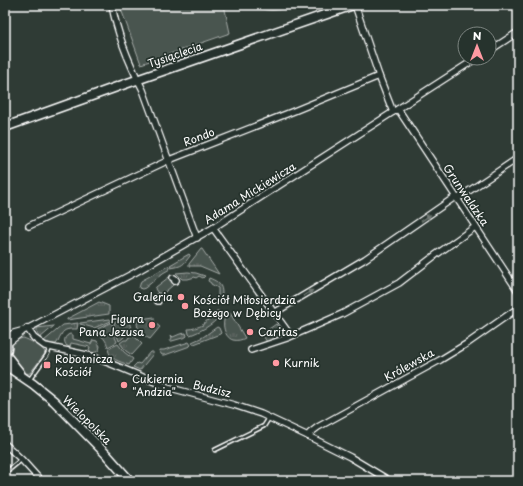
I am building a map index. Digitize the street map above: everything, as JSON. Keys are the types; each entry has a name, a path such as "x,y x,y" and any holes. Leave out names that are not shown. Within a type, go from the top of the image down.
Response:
{"street":[{"path":"112,5 121,40 143,90 197,238"},
{"name":"Tysiąclecia","path":"5,127 350,6"},
{"name":"Grunwaldzka","path":"350,6 379,76 396,111 518,291"},
{"path":"497,46 518,32"},
{"name":"Adama Mickiewicza","path":"6,341 197,238 466,66"},
{"name":"Rondo","path":"30,226 169,160 379,76"},
{"path":"276,317 518,158"},
{"path":"251,350 291,336 342,314 399,283 475,227"},
{"path":"213,228 291,336"},
{"name":"Królewska","path":"308,436 318,427 468,343 518,308"},
{"name":"Budzisz","path":"26,329 38,342 50,347 96,358 167,387 245,408 269,418 350,457 380,477 390,481"},
{"path":"5,354 7,348 6,341"},
{"name":"Wielopolska","path":"5,354 26,380"},
{"name":"Wielopolska","path":"5,366 54,401 130,481"},
{"path":"5,444 41,481"}],"lane":[{"path":"26,380 47,355 50,347"},
{"path":"216,450 264,426 268,422 269,418"},
{"path":"5,472 22,460"},
{"path":"208,481 212,479"}],"green space":[{"path":"120,5 224,5 230,33 141,64"},
{"path":"250,5 294,5 278,10 266,10"},
{"path":"201,249 219,274 200,266 189,266"},
{"path":"189,254 190,256 182,265 171,268 170,265"},
{"path":"168,266 170,269 145,288 139,288 141,281"},
{"path":"188,272 205,276 203,278 199,276 196,278 182,279 176,273"},
{"path":"173,274 178,281 160,296 155,289 156,287"},
{"path":"209,278 217,282 221,287 221,303 218,302 218,288 208,281"},
{"path":"99,302 109,306 109,314 67,320 67,319"},
{"path":"217,311 219,311 219,316 216,320 206,328 190,335 189,334 188,329 203,325"},
{"path":"229,313 245,338 233,340 227,335 224,327 224,319"},
{"path":"154,317 154,322 160,327 150,339 140,332 137,321 140,319"},
{"path":"110,319 111,321 94,328 80,324 80,323"},
{"path":"129,321 132,333 125,335 119,341 114,322"},
{"path":"112,322 113,332 117,342 108,347 104,338 96,333 97,329"},
{"path":"78,323 77,329 68,329 64,331 56,344 51,344 44,341 63,325"},
{"path":"276,324 284,335 267,342 262,334"},
{"path":"54,326 40,338 39,337 37,328"},
{"path":"217,327 219,328 220,334 193,344 192,342 203,337"},
{"path":"186,333 186,337 170,341 172,338 171,335 173,337"},
{"path":"70,334 73,335 73,339 91,344 93,340 97,341 100,346 99,350 91,353 89,350 90,347 71,343 70,347 67,346 65,339 66,336"},
{"path":"133,335 142,344 132,355 126,351 120,343"},
{"path":"23,338 35,344 45,352 30,373 21,370 10,354 14,343"},
{"path":"189,342 191,345 190,346 165,355 162,355 159,351 159,350 164,350"},
{"path":"118,344 124,352 133,359 129,365 116,360 109,353 108,349"},
{"path":"150,352 153,352 153,354 140,370 133,367 137,363 140,364"}],"place":[{"name":"Galeria","path":"181,297"},
{"name":"Kościół Miłosierdzia Bożego w Dębicy","path":"185,306"},
{"name":"Figura Pana Jezusa","path":"152,325"},
{"name":"Caritas","path":"250,332"},
{"name":"Kurnik","path":"276,363"},
{"name":"Robotnicza Kościół","path":"47,365"},
{"name":"Cukiernia \"Andzia\"","path":"124,385"}]}
